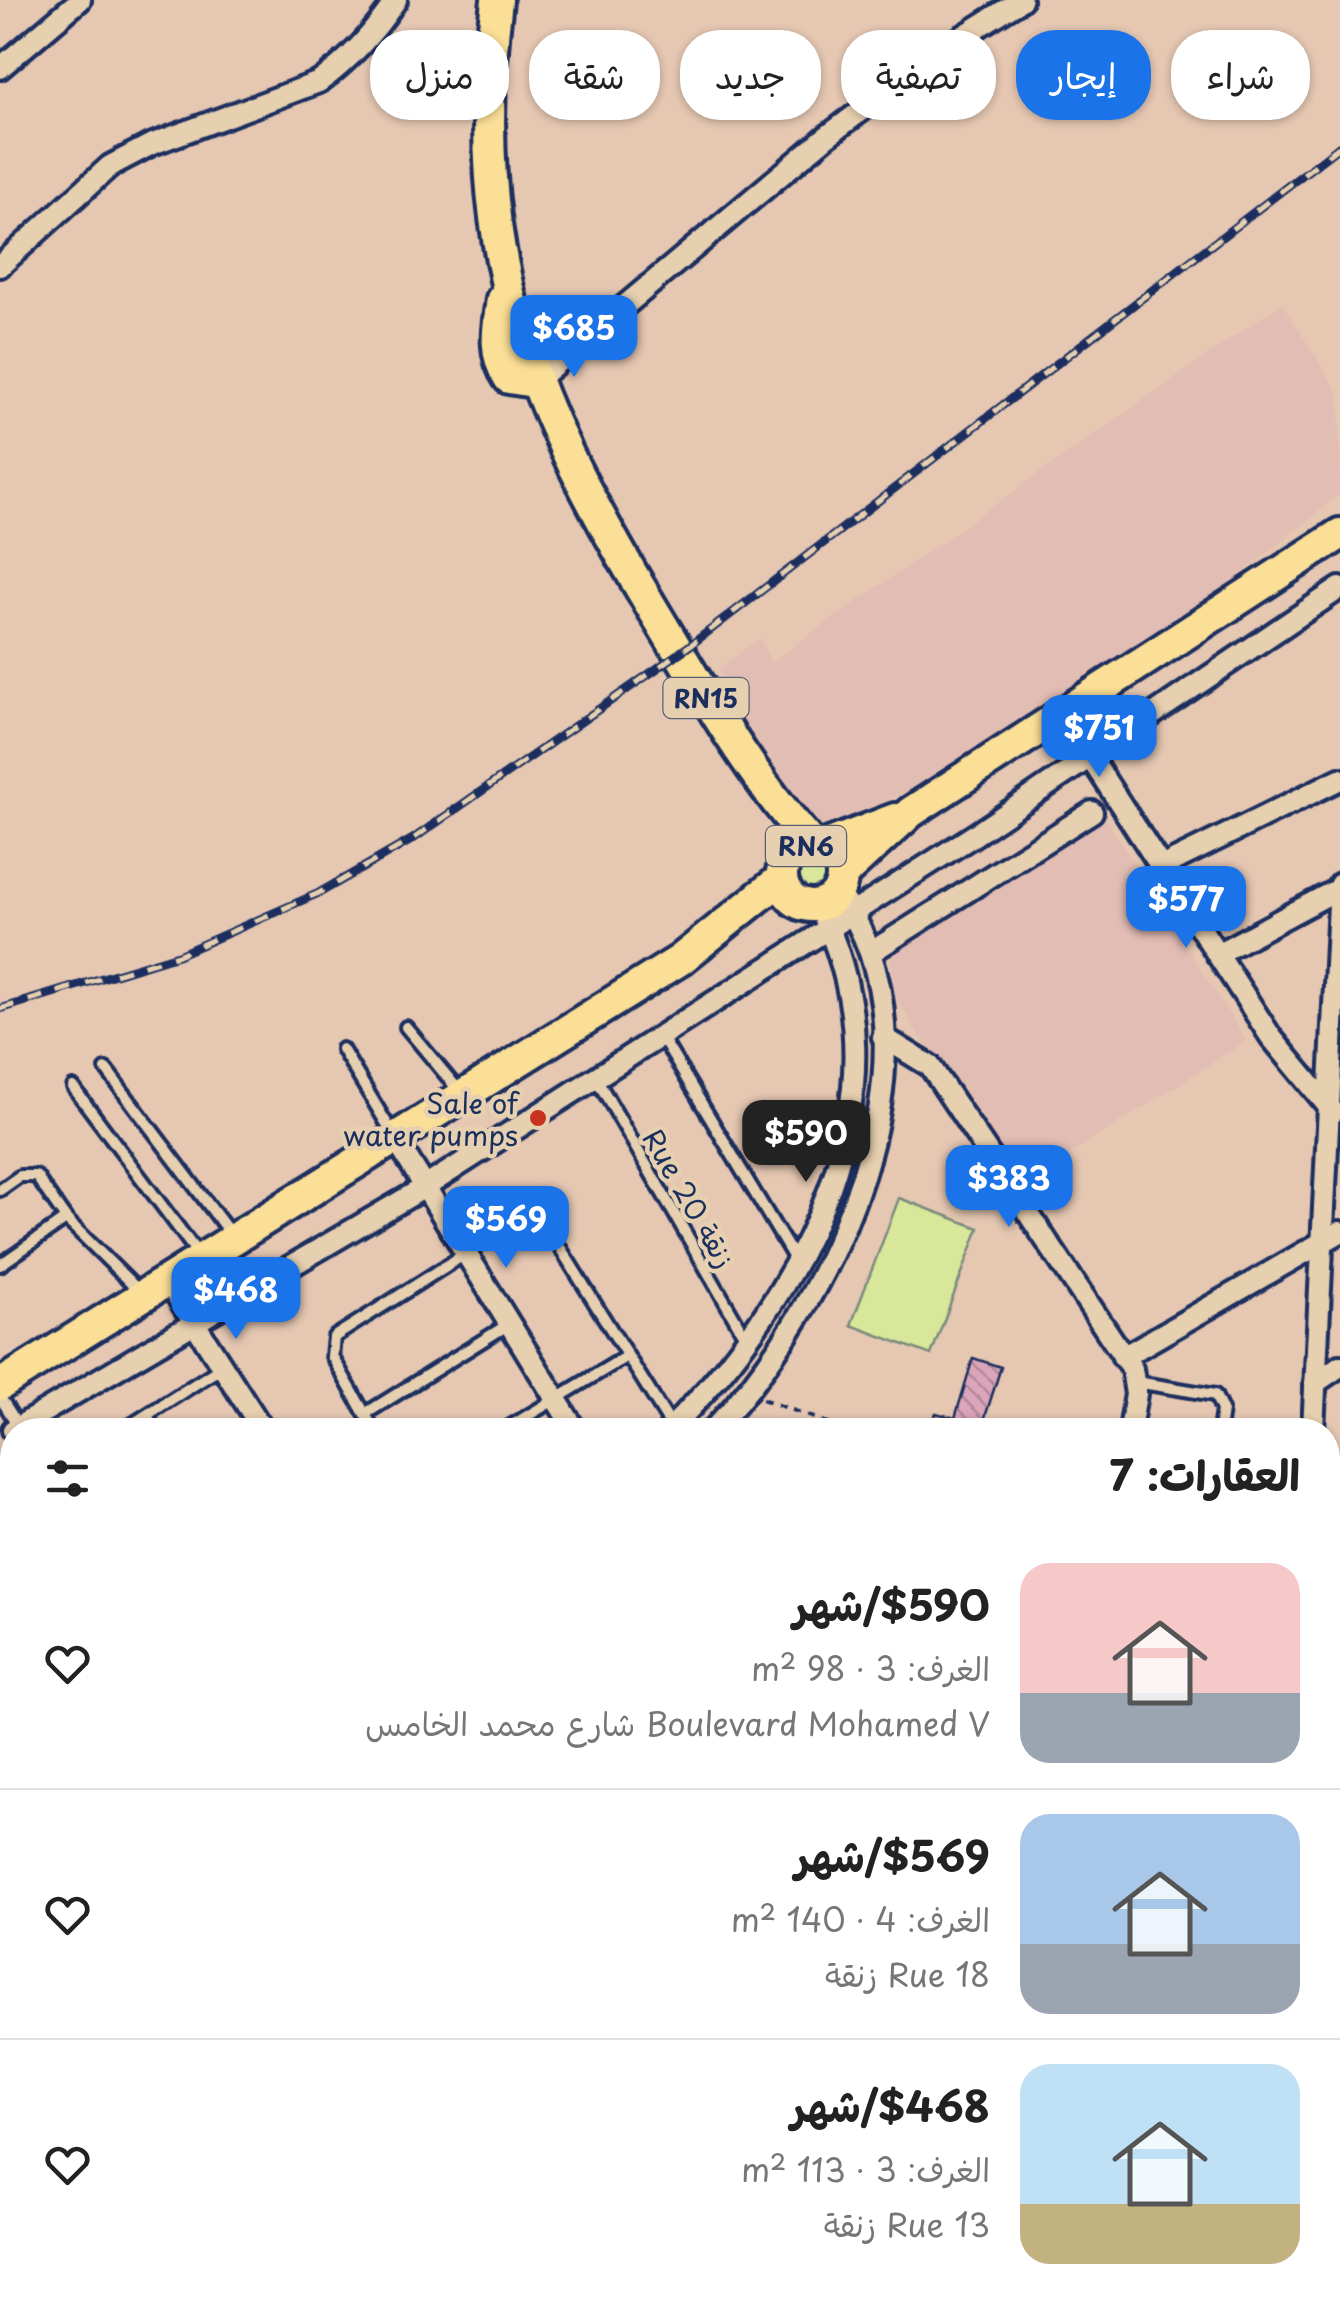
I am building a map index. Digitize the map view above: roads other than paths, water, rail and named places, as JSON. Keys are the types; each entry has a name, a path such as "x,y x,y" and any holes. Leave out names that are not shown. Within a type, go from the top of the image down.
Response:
{"main road":[{"name":"RN15","path":"497,0 490,142 504,286 534,382 600,522 761,787 817,894"},
{"name":"RN6","path":"0,1385 710,939 750,900 817,894 911,812 1340,534"},
{"name":"RN15","path":"761,787 817,847"},
{"name":"RN6","path":"817,894 797,849 817,847 911,812"},
{"name":"RN6","path":"817,847 836,858 817,894"}],"street":[{"path":"0,68 80,0"},
{"path":"0,266 110,166 150,144 319,82 374,32 396,0"},
{"path":"534,382 826,137 949,44 1021,0"},
{"path":"34,1418 424,1187 662,1036 817,894 1090,757 1340,588"},
{"path":"1090,757 1271,1036 1334,1112"},
{"path":"1161,868 1340,779"},
{"path":"873,951 1092,812"},
{"path":"1218,954 1340,886"},
{"path":"1314,1418 1331,1236 1340,886"},
{"path":"723,1418 800,1313 843,1234 875,1126 882,1037 879,989 817,894"},
{"path":"680,1418 747,1339 797,1263 844,1151 856,1063 853,1007 817,894"},
{"path":"882,1037 930,1066 1122,1357 1136,1382 1132,1418"},
{"path":"396,1138 568,1418"},
{"path":"1122,1357 1331,1236"},
{"path":"155,1288 194,1323 253,1418"},
{"path":"1315,1384 1340,1366"}],"lane":[{"path":"406,1027 462,1096"},
{"path":"662,1036 797,1263"},
{"path":"342,1049 396,1138"},
{"path":"106,1068 235,1240"},
{"name":"Rue 20 زنقة","path":"596,1078 747,1339"},
{"path":"73,1087 202,1258"},
{"path":"0,1190 20,1176 36,1176 66,1219 155,1288"},
{"path":"367,1418 332,1356 334,1337 528,1210 542,1213 665,1418"},
{"path":"0,1265 66,1219"},
{"path":"365,1414 509,1324"},
{"path":"524,1418 627,1356"},
{"path":"144,1418 222,1366"},
{"path":"1136,1382 1216,1396 1221,1418"}],"railway":[{"path":"0,1009 178,955 319,893 413,839 692,644 1340,146"}],"place":[{"name":"Sale of water pumps","path":"538,1118"}]}
